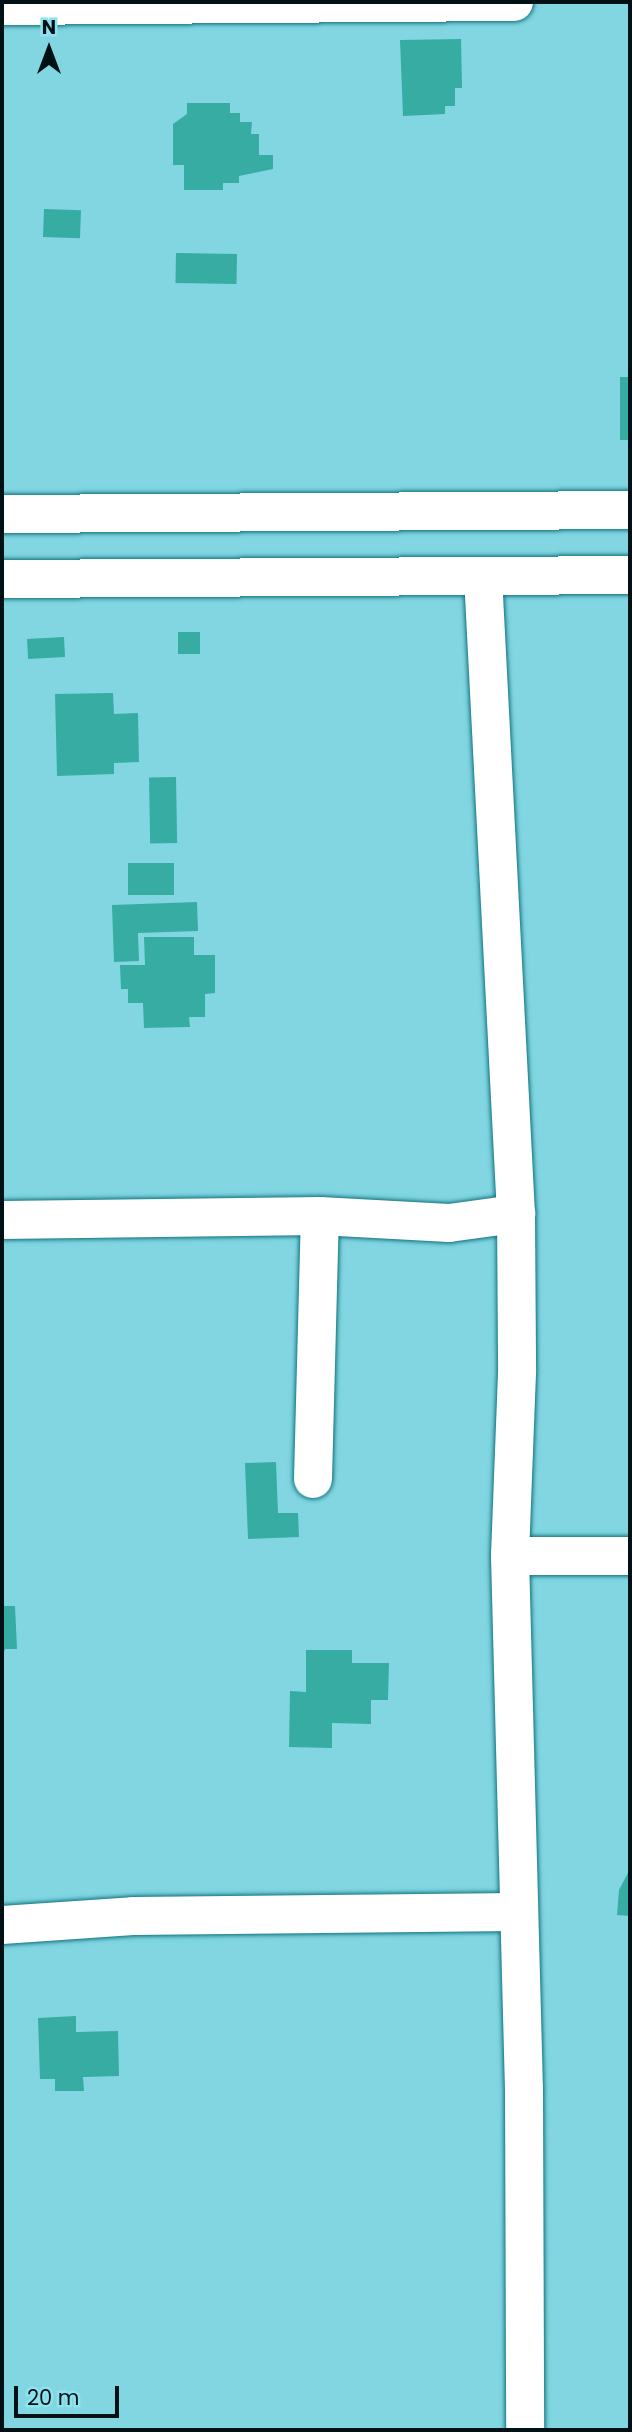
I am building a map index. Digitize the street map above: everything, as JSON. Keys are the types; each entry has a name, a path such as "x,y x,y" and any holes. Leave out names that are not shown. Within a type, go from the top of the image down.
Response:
{"street":[{"path":"2,6 514,2"},
{"path":"2,514 630,510"},
{"path":"2,579 630,575"},
{"path":"483,576 516,1213 517,1373 510,1556 519,1912 525,2430"},
{"path":"2,1220 320,1216 449,1223 516,1213"},
{"path":"313,1479 320,1216"},
{"path":"510,1556 630,1556"},
{"path":"2,1925 133,1916 519,1912"}],"building":[{"path":"461,39 462,88 455,88 455,106 445,106 445,114 403,116 400,40"},
{"path":"187,103 230,103 230,113 240,113 240,122 252,122 251,134 259,134 259,155 273,155 273,169 239,176 239,183 223,183 223,190 184,190 184,165 173,165 173,124 187,114"},
{"path":"44,209 81,210 80,238 43,237"},
{"path":"176,253 237,254 236,284 175,283"},
{"path":"620,377 630,377 630,440 620,440"},
{"path":"178,632 200,632 200,654 178,654"},
{"path":"64,637 65,657 28,659 27,639"},
{"path":"113,693 114,714 138,713 139,762 114,763 114,774 57,776 55,694"},
{"path":"149,777 176,777 177,843 150,843"},
{"path":"128,863 174,863 174,895 128,895"},
{"path":"197,902 198,931 138,933 139,961 114,962 112,905"},
{"path":"144,937 194,937 194,955 215,955 215,993 205,994 205,1017 189,1017 190,1027 144,1028 143,1003 128,1003 128,989 121,989 120,965 145,965"},
{"path":"276,1462 278,1513 298,1513 299,1537 248,1539 245,1463"},
{"path":"2,1606 15,1606 17,1649 5,1649 2,1658"},
{"path":"306,1650 352,1650 352,1663 389,1663 388,1700 371,1700 371,1724 332,1723 332,1748 289,1747 290,1691 306,1692"},
{"path":"630,1869 630,1916 617,1915 619,1890"},
{"path":"76,2016 76,2032 118,2031 119,2076 83,2077 84,2091 55,2091 55,2079 40,2079 38,2018"}]}
